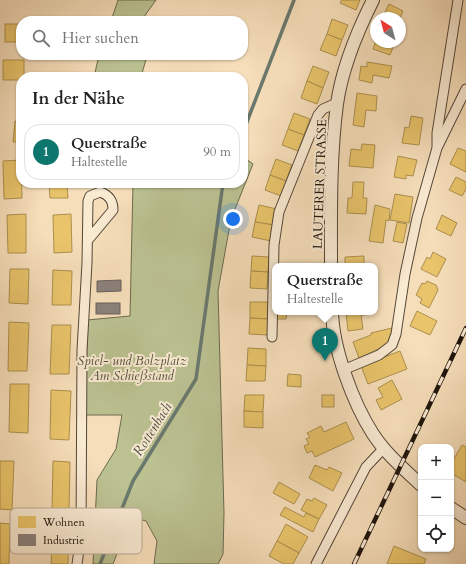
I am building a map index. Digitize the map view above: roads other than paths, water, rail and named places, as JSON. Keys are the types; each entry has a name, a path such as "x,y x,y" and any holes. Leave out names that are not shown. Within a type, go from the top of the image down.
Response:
{"street":[{"name":"LAUTERER STRASSE","path":"331,263 333,152 337,103 345,70 355,41 373,0"},
{"path":"437,148 437,133 458,0"},
{"path":"343,370 379,355 392,345 396,334 405,274 417,218 437,148 466,89"},
{"name":"LAUTERER STRASSE","path":"274,263 274,245 279,212 318,114 323,109 337,103"},
{"path":"81,508 82,350 88,240 88,201 90,196 100,192 110,198 113,203 113,210 88,240"},
{"name":"LAUTERER STRASSE","path":"272,315 272,337"},
{"path":"332,315 333,328 343,370 367,422 384,448 418,482"},
{"path":"316,564 366,467 384,448"},
{"path":"454,510 466,518"},
{"path":"77,564 78,554"}],"waterway":[{"name":"Rottenbach","path":"248,119 294,0"},
{"name":"Rottenbach","path":"122,508 133,481 196,379 222,188"},
{"name":"Rottenbach","path":"100,564 104,554"}],"railway":[{"path":"354,564 466,328"}],"place":[{"name":"Querstraße","path":"325,361"}],"park label":[{"name":"Spiel- und Bolzplatz Am Schießstand","path":"132,368"}]}
